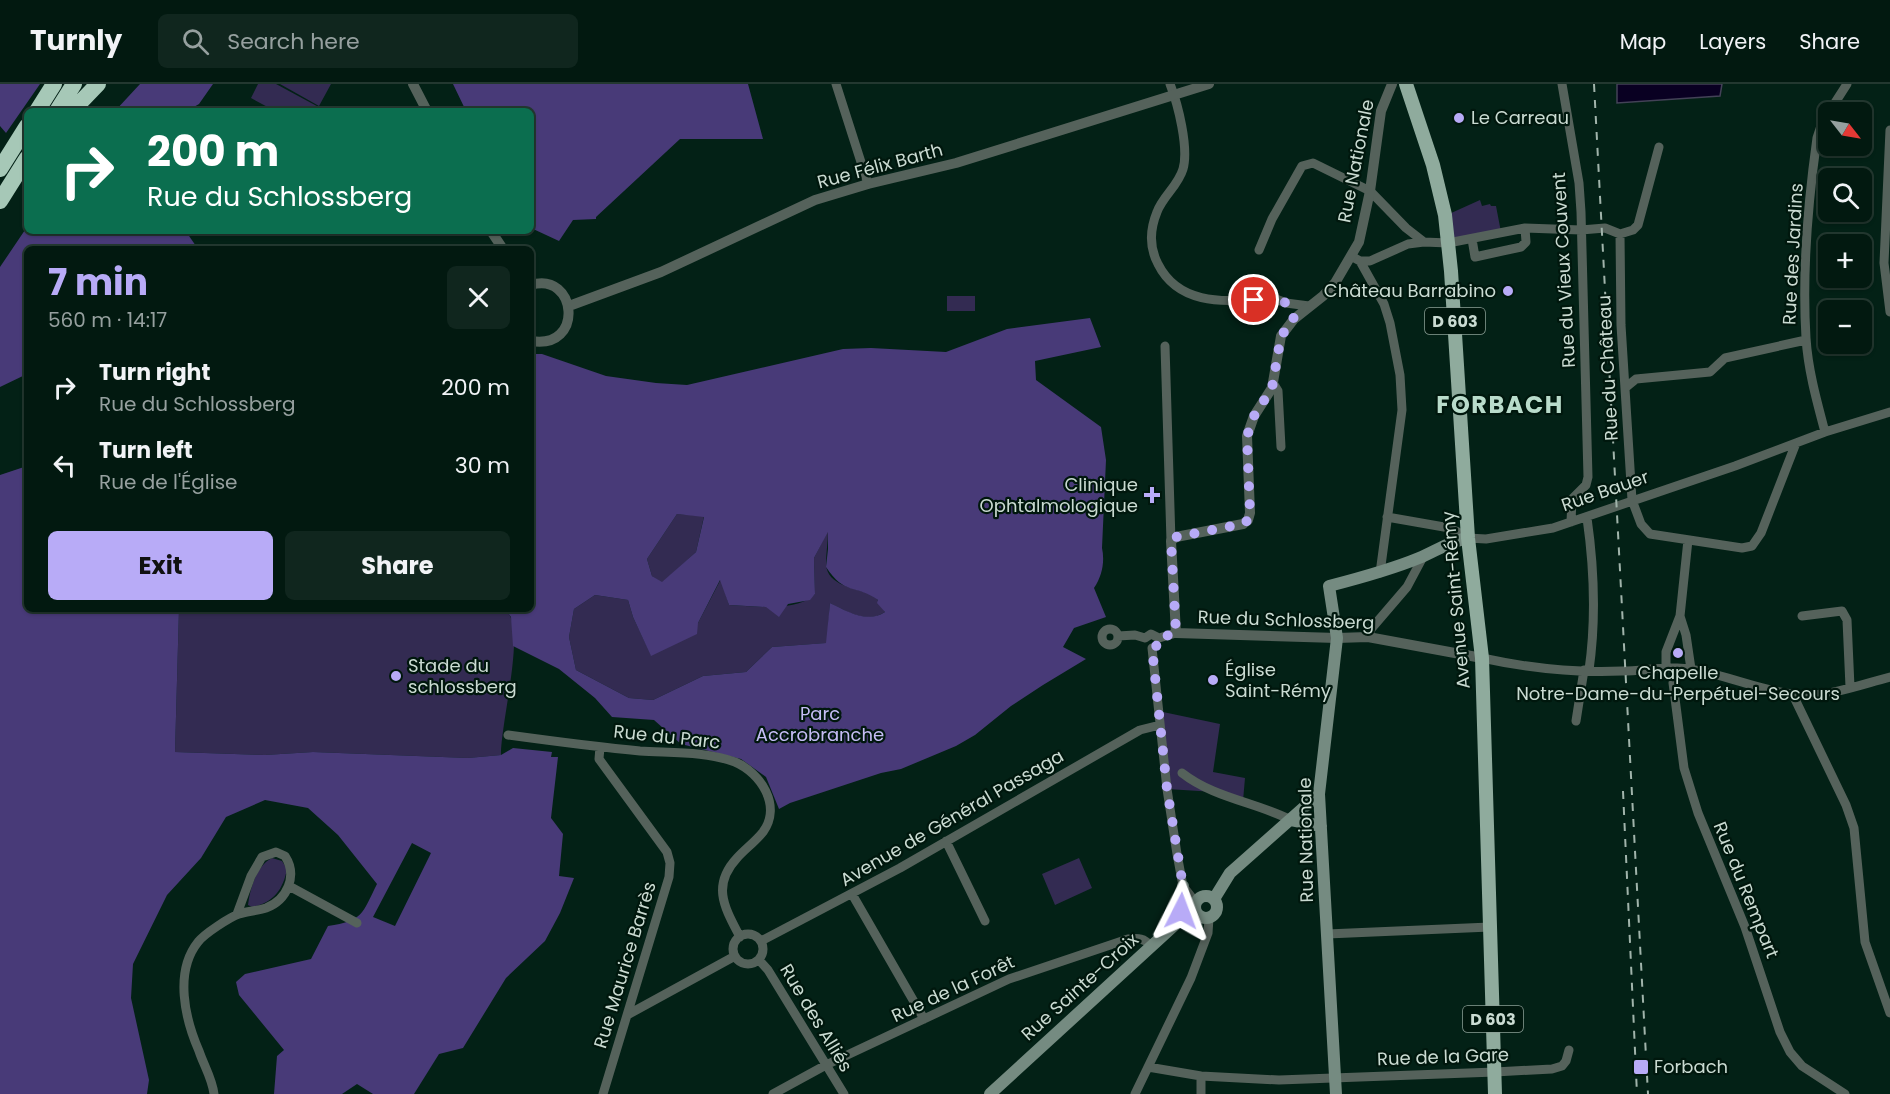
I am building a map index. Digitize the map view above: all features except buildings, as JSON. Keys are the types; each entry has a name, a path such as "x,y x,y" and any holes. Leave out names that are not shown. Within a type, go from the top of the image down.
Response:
{"highway":[{"path":"39,108 54,84"},
{"path":"59,108 74,84"},
{"path":"75,108 98,84"},
{"path":"0,169 24,131"},
{"path":"0,201 24,163"},
{"path":"0,201 24,174"}],"main road":[{"name":"Avenue Saint-Rémy","path":"1394,84 1413,108"},
{"name":"Avenue Saint-Rémy","path":"1406,84 1432,165 1445,215 1448,243 1468,538 1482,658 1495,1094"},
{"name":"Rue Bauer","path":"1329,586 1380,573 1423,557 1456,540 1468,538"},
{"name":"Rue Nationale","path":"1329,586 1337,638 1319,794 1336,1094"},
{"path":"1214,899 1230,873 1319,794"},
{"path":"1291,820 1321,826"},
{"path":"1180,920 1183,886"},
{"path":"1203,896 1214,899 1218,908 1214,916 1201,917 1196,907 1203,896"},
{"name":"Rue Sainte-Croix","path":"990,1094 1196,907"}],"street":[{"path":"413,84 425,108"},
{"path":"837,84 868,184"},
{"path":"1170,84 1175,96 1185,151 1184,168 1177,184 1157,211 1151,234 1153,254 1166,278 1174,286 1198,298 1209,300 1276,299 1297,305 1312,305"},
{"name":"Rue Félix Barth","path":"569,306 661,272 814,200 868,184 956,163 1209,84"},
{"name":"Rue Nationale","path":"1273,383 1281,336 1294,319 1335,283 1356,259 1371,191 1381,111 1394,84"},
{"name":"Rue du Vieux Couvent","path":"1562,84 1579,183 1588,477 1586,485 1572,499 1571,522"},
{"name":"Rue des Jardins","path":"1825,432 1815,394 1806,340 1806,263 1818,138 1822,123 1847,84"},
{"path":"1890,130 1886,289 1890,312"},
{"path":"1356,259 1370,261 1408,244 1448,243 1525,228 1581,230 1605,228 1620,234 1633,230 1638,225 1659,147"},
{"path":"1259,250 1272,219 1302,166 1313,163 1371,191 1406,228 1424,242"},
{"path":"1472,238 1475,257 1521,247 1526,242 1525,228"},
{"name":"Rue du Château","path":"1620,234 1621,325 1632,500 1641,524 1647,532 1657,536 1688,540"},
{"path":"1356,259 1384,304 1400,375 1402,410 1380,573"},
{"path":"534,285 546,283 557,288 565,296 569,306 569,319 563,332 555,339 541,343 534,342"},
{"path":"1286,303 1294,319"},
{"path":"1625,388 1636,378 1710,372 1725,358 1806,340"},
{"path":"1165,346 1176,633"},
{"path":"1171,541 1176,537 1243,524 1248,520 1250,513 1247,436 1254,416 1273,383 1278,391 1281,447"},
{"name":"Rue Bauer","path":"1468,538 1486,539 1553,528 1587,518 1825,432 1890,412"},
{"path":"1691,669 1686,635 1680,616 1688,540 1742,548 1752,546 1761,533 1796,443"},
{"path":"1387,517 1444,527 1468,538"},
{"path":"1576,721 1591,655 1591,539 1587,518"},
{"path":"1368,637 1371,629 1407,587 1423,557"},
{"path":"1802,616 1842,611 1847,620 1850,687"},
{"name":"Rue du Rempart","path":"1680,616 1666,652 1671,668 1684,768 1698,813 1749,937 1780,1032 1790,1052 1802,1065 1845,1094"},
{"name":"Rue du Schlossberg","path":"1118,636 1135,635 1145,638 1151,634 1159,638 1176,633 1368,637 1482,658"},
{"path":"1145,638 1145,645 1152,648 1158,645 1159,638"},
{"path":"1152,648 1167,789 1183,886 1196,907"},
{"path":"1482,658 1556,669 1621,672 1671,668 1691,669 1793,695 1828,693 1890,677"},
{"path":"1793,695 1846,805 1854,828 1864,942 1890,1013"},
{"name":"Avenue de Général Passaga","path":"761,941 852,894 1140,730 1160,725"},
{"name":"Rue du Parc","path":"508,735 600,747 706,756 733,761 757,776 770,800 770,813 765,830 733,863 722,888 724,904 740,937"},
{"name":"Rue Maurice Barrès","path":"600,747 599,759 667,852 670,863 669,877 603,1094"},
{"path":"1182,772 1197,784 1215,792 1291,820"},
{"path":"946,841 985,921"},
{"path":"214,1094 211,1077 192,1033 186,1005 185,969 198,941 209,931 237,914 265,909 283,896 289,886 291,870 285,856 276,852 262,856 250,876 237,914"},
{"path":"289,886 357,923"},
{"path":"852,894 924,1019"},
{"path":"1135,1094 1196,967 1208,933 1209,918"},
{"path":"1327,934 1490,927"},
{"path":"752,934 761,941 763,951 759,960 748,964 738,960 735,956 734,945 740,937 752,934"},
{"name":"Rue de la Forêt","path":"773,1094 826,1065 1009,980 1128,939 1146,940 1151,946"},
{"path":"629,1014 735,956"},
{"name":"Rue des Alliés","path":"759,960 768,970 844,1094"},
{"name":"Rue de la Gare","path":"1148,1067 1201,1076 1280,1080 1495,1072 1552,1069 1562,1066 1569,1050"},
{"path":"1201,1076 1202,1094"}],"shaded area":[{"path":"258,84 276,84 320,108 269,108 251,98"},
{"path":"280,84 331,84 319,106"},
{"path":"1617,84 1722,84 1720,96 1617,103"},
{"path":"1480,200 1482,206 1490,204 1496,206 1501,232 1452,241 1449,214"},
{"path":"947,296 975,296 975,311 947,311"},
{"path":"677,514 704,516 696,552 662,583 652,576 647,559"},
{"path":"828,531 826,564 831,577 843,585 873,596 885,612 864,617 830,603 827,643 772,647 746,672 703,676 653,700 629,698 576,670 569,637 574,609 595,595 628,600 633,617 651,655 698,623 721,579 729,605 775,607 808,600 815,594 814,558"},
{"path":"179,612 507,612 510,616 513,627 513,662 501,755 468,758 313,752 265,755 175,752"},
{"path":"1163,712 1220,724 1213,772 1245,778 1243,801 1215,792 1167,789"},
{"path":"272,858 282,861 287,869 283,883 271,899 252,907 248,905 255,878 262,866"},
{"path":"1079,858 1092,888 1055,905 1042,874"}],"green space":[{"path":"0,84 40,84 6,133 0,126"},
{"path":"140,84 213,84 199,104 192,108 118,108"},
{"path":"453,84 748,84 763,139 680,139 596,219 573,220 559,241 534,229 534,108 465,108"},
{"path":"24,231 24,234 188,234 196,246 24,246 24,375 0,387 0,267"},
{"name":"Parc Accrobranche","path":"1090,318 1101,347 1035,361 1036,380 1101,427 1106,460 1103,564 1094,588 1106,617 1074,628 1063,647 1086,659 1011,706 975,735 956,746 901,769 881,773 790,803 779,809 766,777 741,759 681,744 654,720 612,717 595,698 559,669 513,646 511,617 507,612 534,612 534,354 542,354 606,376 687,385 843,349 871,348 946,352 1007,329","holes":["677,514 704,517 696,552 662,582 652,576 647,559","828,532 826,567 833,576 845,586 878,600 877,603 885,612 864,617 830,603 826,643 772,647 746,672 703,676 653,700 629,698 576,670 569,637 574,609 595,595 628,600 633,617 651,656 697,634 698,623 720,580 729,605 766,607 779,617 788,604 810,600 815,594 814,558"]},
{"path":"24,467 24,612 179,612 175,752 265,755 313,752 468,758 501,755 513,748 552,752 551,757 558,757 551,818 563,834 559,876 574,878 560,913 545,941 506,978 463,1048 439,1054 414,1094 373,1094 357,1084 342,1094 274,1094 277,1056 284,1050 239,995 236,982 245,974 311,959 328,926 348,922 360,914 377,884 338,835 308,808 265,800 226,817 201,858 167,895 133,964 131,998 149,1080 147,1094 0,1094 0,475","holes":["412,843 431,853 395,926 373,917"]}],"railway":[{"path":"1594,84 1648,1094"},
{"path":"1623,791 1637,1094"}],"place":[{"name":"Le Carreau","path":"1459,118"},
{"name":"Château Barrabino","path":"1508,291"},
{"name":"Clinique Ophtalmologique","path":"1152,495"},
{"name":"Chapelle Notre-Dame-du-Perpétuel-Secours","path":"1678,653"},
{"name":"Stade du schlossberg","path":"396,676"},
{"name":"Église Saint-Rémy","path":"1213,680"},
{"name":"Forbach","path":"1641,1067"}],"district":[{"name":"FORBACH","path":"1500,405"}],"route":[{"path":"1181,911 1183,886 1167,789 1151,655 1152,648 1158,645 1159,638 1176,633 1171,541 1176,537 1243,524 1248,520 1250,513 1247,436 1254,416 1272,388 1281,336 1294,319 1286,303 1276,299 1254,300"}]}
